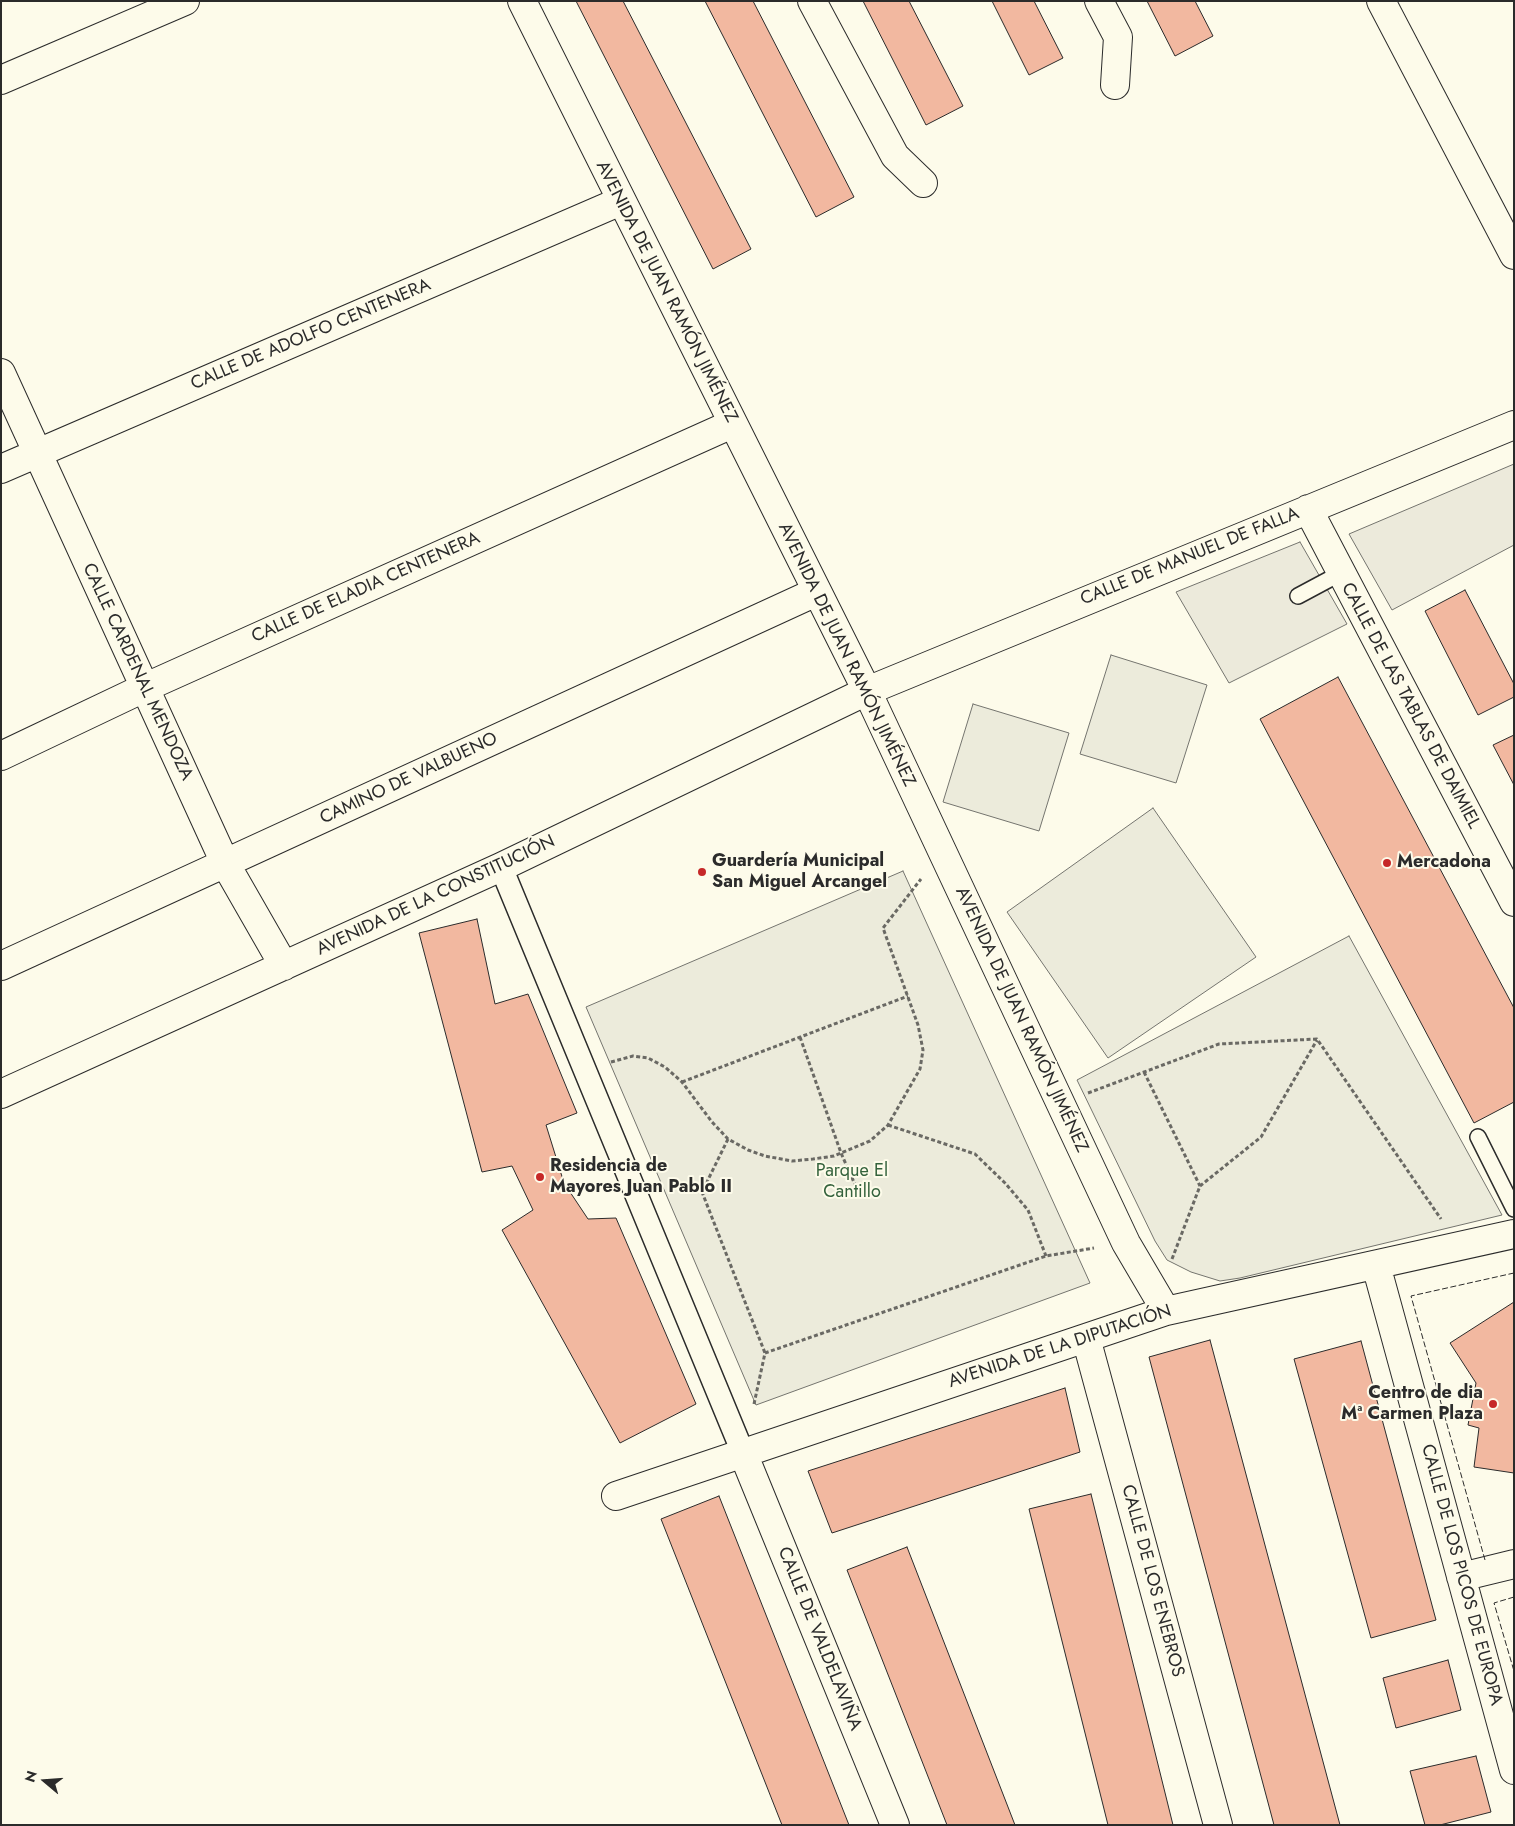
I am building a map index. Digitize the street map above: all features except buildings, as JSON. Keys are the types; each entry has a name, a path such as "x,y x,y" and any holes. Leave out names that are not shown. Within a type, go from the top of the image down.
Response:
{"street":[{"path":"1,80 184,1"},
{"name":"AVENIDA DE JUAN RAMÓN JIMÉNEZ","path":"522,1 867,691 1126,1242 1161,1303"},
{"path":"812,1 895,156 922,184"},
{"path":"1099,1 1118,37 1115,85"},
{"path":"1380,1 1514,255"},
{"name":"CALLE DE ADOLFO CENTENERA","path":"1,468 621,201"},
{"name":"CALLE CARDENAL MENDOZA","path":"1,373 225,863 284,966"},
{"name":"CALLE DE ELADIA CENTENERA","path":"1,756 144,688 732,424"},
{"name":"CALLE DE MANUEL DE FALLA","path":"867,691 1514,425"},
{"name":"CALLE DE LAS TABLAS DE DAIMIEL","path":"1308,509 1514,902"},
{"name":"CAMINO DE VALBUENO","path":"1,966 816,592"},
{"name":"AVENIDA DE LA CONSTITUCIÓN","path":"1,1094 500,867 867,691"},
{"path":"500,867 743,1454"},
{"name":"AVENIDA DE LA DIPUTACIÓN","path":"616,1496 1086,1338 1161,1303 1376,1265 1514,1234"},
{"name":"CALLE DE LOS PICOS DE EUROPA","path":"1376,1265 1514,1770"},
{"name":"CALLE DE LOS ENEBROS","path":"1086,1338 1218,1825"},
{"name":"CALLE DE VALDELAVIÑA","path":"743,1454 895,1825"},
{"path":"1461,1577 1514,1564"}],"lane":[{"path":"1298,596 1341,574"},
{"path":"1478,1137 1514,1209"}],"path":[{"path":"584,1068 633,1056 648,1058 665,1067 682,1082 712,1122 728,1139 748,1150 765,1156 792,1161 813,1159 841,1153 870,1141 888,1125 920,1069 923,1050 918,1025 883,928 942,852"},
{"path":"682,1082 908,996"},
{"path":"800,1037 841,1153 861,1198"},
{"path":"1060,1104 1219,1044 1317,1039"},
{"path":"1161,1303 1200,1186 1261,1137 1317,1039"},
{"path":"1317,1039 1460,1246"},
{"path":"1143,1072 1200,1186"},
{"path":"888,1125 975,1154 1005,1183 1028,1210 1046,1256"},
{"path":"728,1139 702,1192 765,1353 753,1408"},
{"path":"765,1353 1046,1256 1126,1242"}],"green space":[{"path":"1111,655 1207,685 1176,783 1080,754"},
{"path":"973,704 1069,733 1039,831 943,802"},
{"path":"1153,808 1256,957 1108,1058 1007,912"},
{"name":"Parque El Cantillo","path":"903,871 1090,1283 756,1405 586,1007"},
{"path":"1349,936 1502,1215 1240,1278 1220,1281 1191,1272 1167,1260 1155,1241 1077,1080"}],"shaded area":[{"path":"1514,464 1514,545 1392,610 1349,534"},
{"path":"1300,542 1347,624 1229,683 1176,592"}],"fence":[{"path":"1485,1560 1411,1296 1514,1273"},
{"path":"1514,1597 1494,1603 1514,1671"}],"place":[{"name":"Mercadona","path":"1387,863"},
{"name":"Guardería Municipal San Miguel Arcangel","path":"702,872"},
{"name":"Residencia de Mayores Juan Pablo II","path":"540,1177"},
{"name":"Centro de dia Mª Carmen Plaza","path":"1493,1404"}]}
